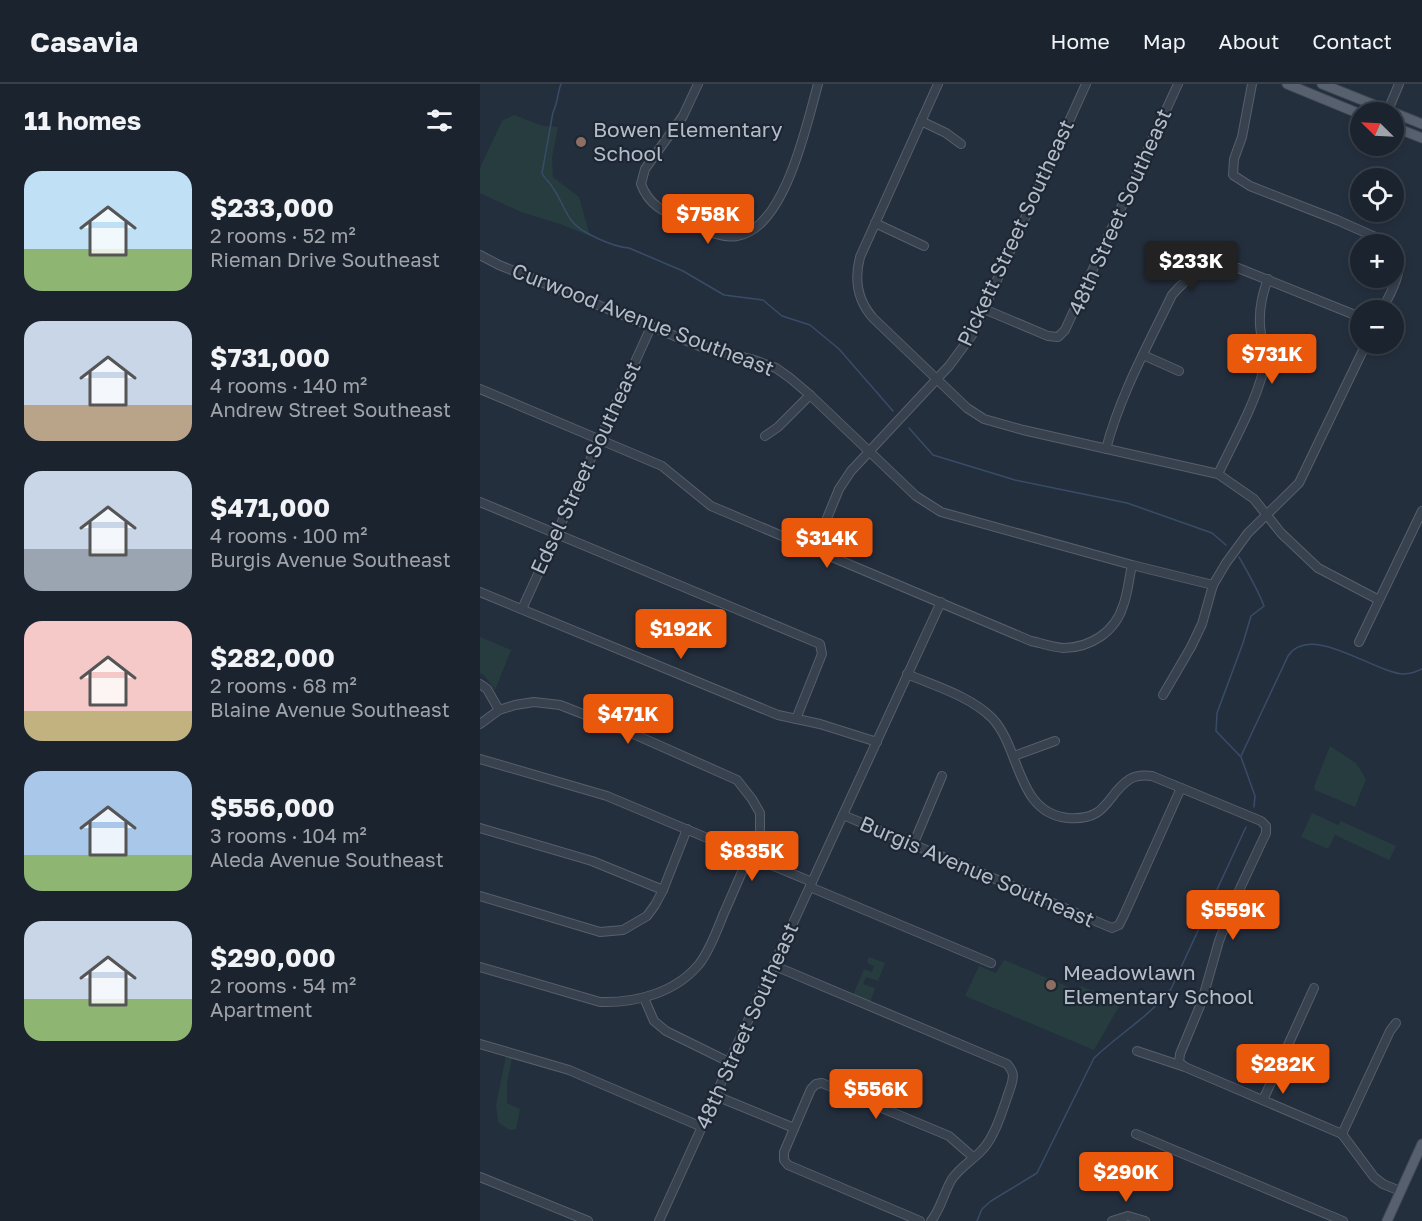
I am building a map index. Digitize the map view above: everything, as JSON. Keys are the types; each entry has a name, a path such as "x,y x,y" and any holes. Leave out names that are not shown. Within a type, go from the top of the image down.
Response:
{"main road":[{"path":"1287,84 1350,110"},
{"path":"1322,84 1364,102"},
{"path":"1327,100 1339,100 1350,104"},
{"path":"1404,118 1422,124"},
{"path":"1404,131 1422,138"},
{"path":"1387,1221 1422,1144"}],"street":[{"path":"699,84 683,116 645,170 641,184 650,202 665,212 711,232 738,237 760,224 784,190 798,154 818,84"},
{"path":"939,84 860,257 857,285 862,302 873,318 967,408 984,419 1218,474 1254,500 1299,551 1318,568 1378,600"},
{"name":"Pickett Street Southeast","path":"814,550 839,489 851,471 967,342 1086,84"},
{"name":"48th Street Southeast","path":"984,309 1058,338 1069,324 1178,84"},
{"path":"1252,84 1242,137 1234,159 1233,175 1250,186 1337,220 1365,234"},
{"path":"1390,102 1399,84"},
{"path":"921,121 946,133 961,144"},
{"path":"875,223 924,246"},
{"name":"Curwood Avenue Southeast","path":"480,255 499,265 702,347 763,362 790,378 916,496 941,512 1132,565 1214,585"},
{"path":"1106,449 1112,428 1143,355 1172,295 1184,282 1199,272 1217,267 1238,268 1350,313"},
{"path":"1218,474 1251,405 1263,371 1265,352 1260,310 1268,279"},
{"name":"Edsel Street Southeast","path":"522,609 651,327"},
{"path":"1163,695 1202,624 1214,585 1248,533 1268,516 1299,483 1361,354"},
{"path":"1143,355 1179,371"},
{"path":"480,389 662,466 711,506 1031,640 1063,648 1096,640 1106,633 1124,606 1132,565"},
{"path":"765,436 778,427 810,395"},
{"path":"480,502 820,644 822,654 796,719"},
{"path":"1359,642 1422,511"},
{"path":"480,592 778,715 820,724 876,742"},
{"name":"48th Street Southeast","path":"659,1221 716,1096 729,1062 941,602"},
{"path":"907,674 981,708 994,720 1014,756 1030,795 1044,810 1066,818 1092,815 1107,806 1131,778 1140,775 1152,776 1261,821 1266,826 1266,833 1236,897 1219,941 1202,1001 1180,1054 1179,1062 1185,1067"},
{"path":"480,684 487,689 499,710"},
{"path":"480,724 499,710 534,702 560,705 629,732 737,780 760,813 760,833 711,944 700,962 686,976 664,991 644,998 600,1002 480,967"},
{"path":"1014,756 1055,741"},
{"path":"480,759 607,796 749,855 991,963"},
{"path":"913,845 942,776"},
{"name":"Burgis Avenue Southeast","path":"843,815 1112,928 1119,925 1124,915 1181,788"},
{"path":"480,828 592,861 663,890"},
{"path":"480,896 586,929 611,932 623,930 647,916 663,890 687,829"},
{"path":"775,966 1007,1064 1013,1071 1011,1086 988,1142 952,1180 931,1221"},
{"path":"1263,1100 1314,988"},
{"path":"644,998 654,1021 666,1030 729,1062"},
{"path":"1342,1134 1390,1031 1396,1023"},
{"path":"480,1044 569,1070 702,1127"},
{"path":"1137,1051 1185,1067 1342,1134 1374,1177 1383,1184 1400,1191"},
{"path":"920,1221 788,1165 784,1160 784,1152 811,1089 816,1084 822,1083 949,1136 972,1157"},
{"path":"716,1096 794,1128"},
{"path":"1136,1134 1343,1221"},
{"path":"480,1177 588,1221"},
{"path":"1112,1221 1128,1216 1144,1221"}],"green space":[{"path":"514,115 543,126 558,127 552,158 553,177 579,197 590,236 521,212 480,193 480,168 502,121"},
{"path":"480,637 511,650 495,690 480,673"},
{"path":"1330,746 1356,763 1366,779 1355,807 1315,790 1314,787"},
{"path":"1312,813 1338,825 1341,821 1396,846 1389,860 1335,835 1328,849 1301,837"},
{"path":"869,957 885,963 878,981 866,977 863,984 875,988 870,1003 853,995 864,969 872,972 874,966 867,963"},
{"path":"1004,960 1076,990 1081,986 1121,1003 1094,1050 965,996 979,966 996,973"},
{"path":"506,1056 512,1058 507,1083 507,1103 520,1109 516,1129 509,1130 498,1122 496,1105"}],"waterway":[{"path":"561,84 553,112 542,173 575,225 598,239 629,248 683,271 724,295 763,300 782,316 810,325 839,349 893,411"},
{"path":"909,428 933,455 1015,480 1127,503 1212,533 1226,545"},
{"path":"1239,557 1264,606 1251,616 1217,713 1216,731 1241,757 1255,796 1254,807"},
{"path":"1241,756 1288,656 1298,647 1312,644 1327,646 1391,672 1404,674 1422,669"},
{"path":"977,1221 982,1209 991,1201 1037,1173 1094,1058 1144,1017 1171,989 1246,827"}],"place":[{"name":"Bowen Elementary School","path":"581,142"},
{"name":"Meadowlawn Elementary School","path":"1051,985"}]}
